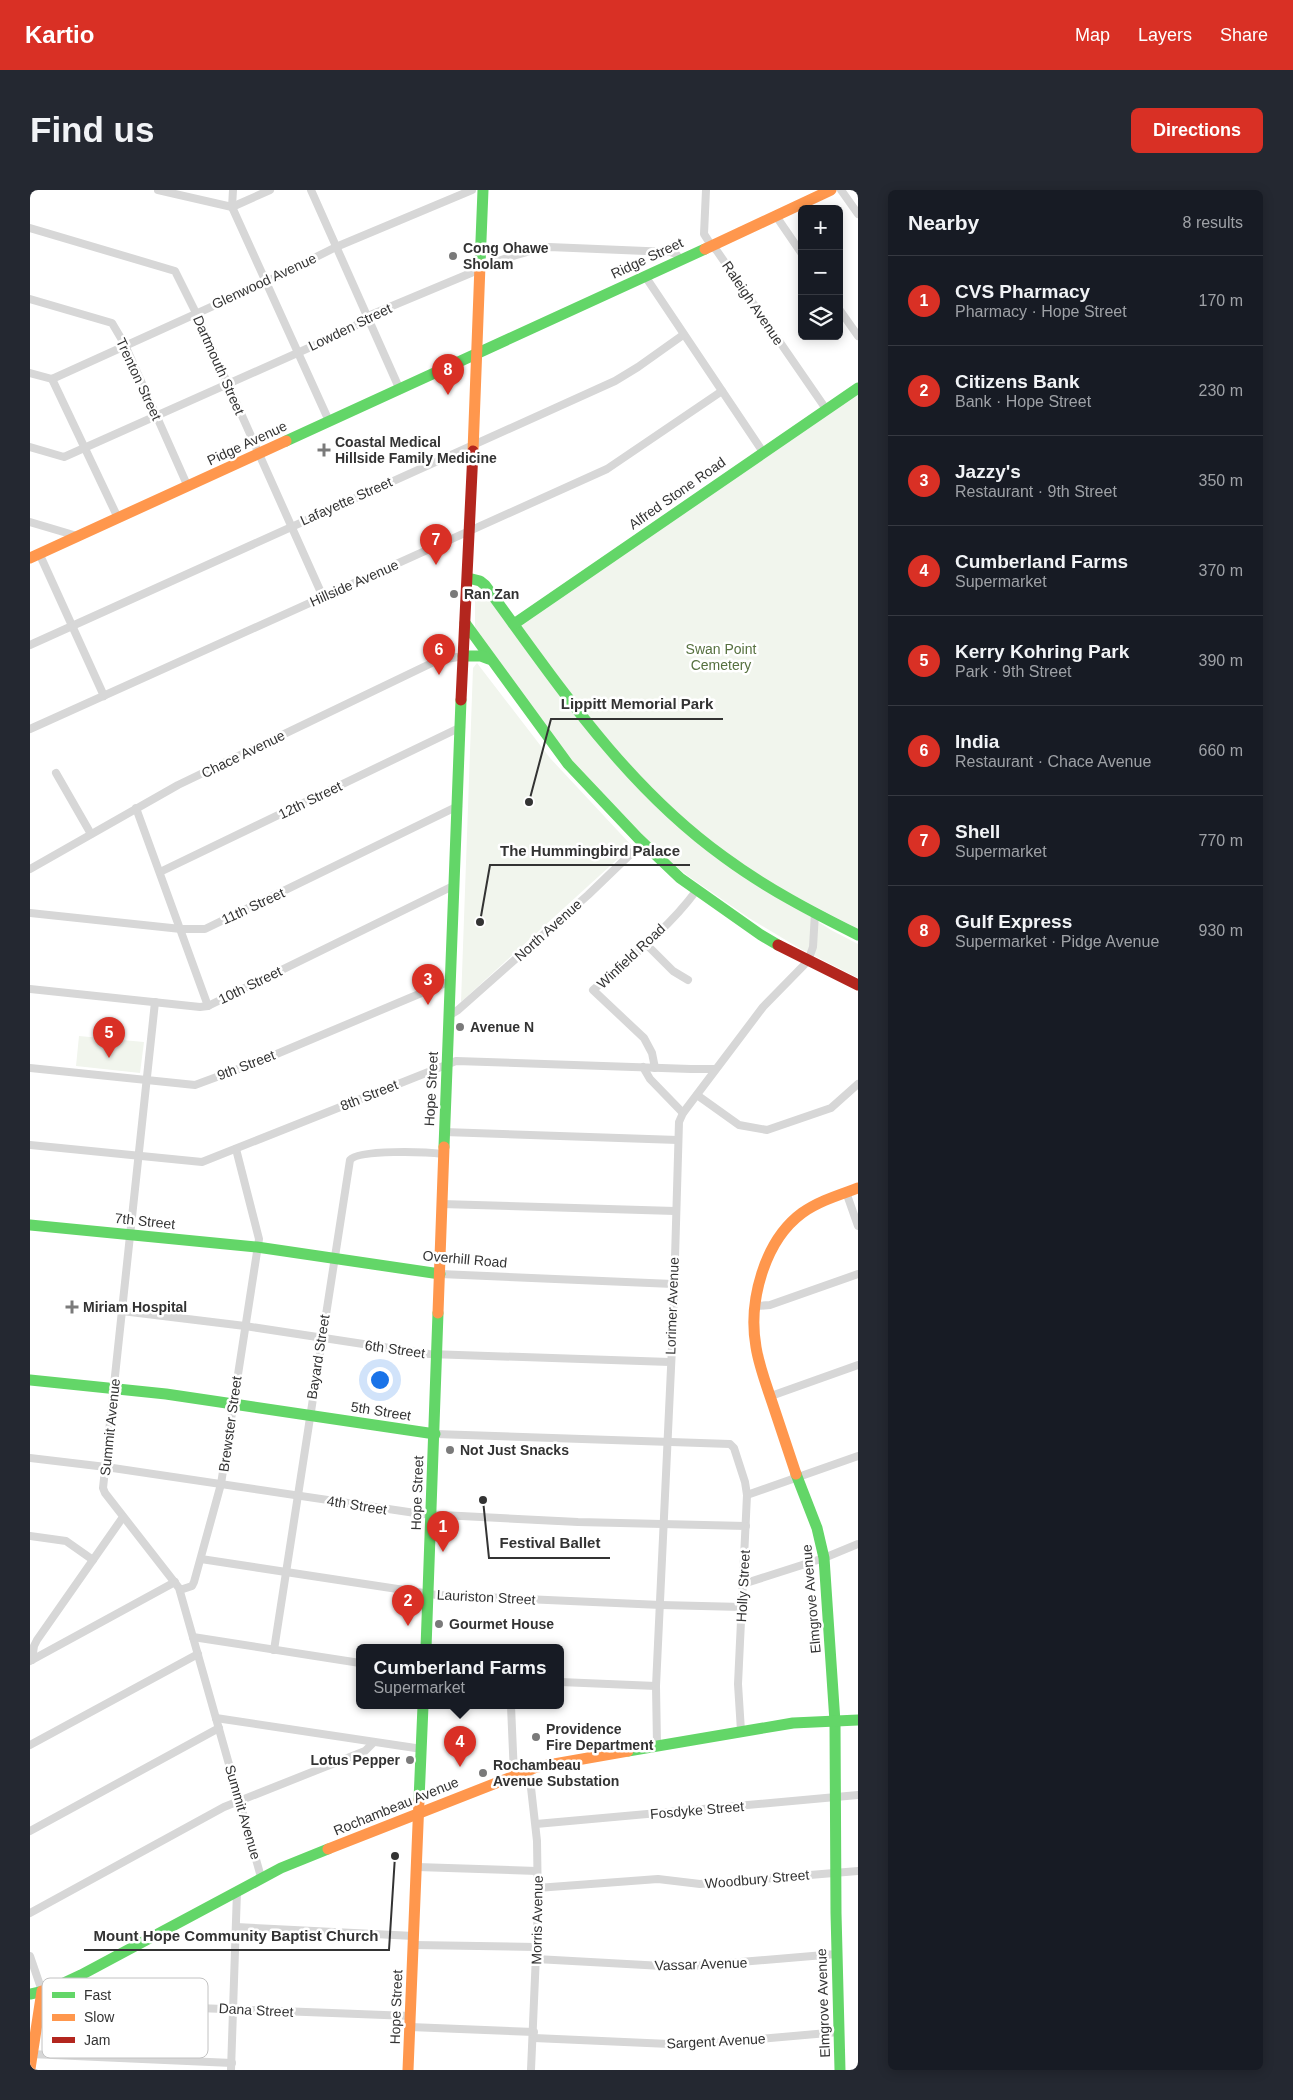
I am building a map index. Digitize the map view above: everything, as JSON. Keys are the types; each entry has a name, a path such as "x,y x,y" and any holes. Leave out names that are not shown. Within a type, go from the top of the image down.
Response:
{"street":[{"path":"158,190 232,207 270,190"},
{"path":"233,190 232,207 329,421"},
{"path":"311,190 400,390"},
{"name":"Glenwood Avenue","path":"52,379 266,282 336,247 472,190"},
{"name":"Hope Street","path":"426,1644 441,1204 450,1015 453,886 468,578 483,190"},
{"name":"Raleigh Avenue","path":"706,190 704,234 826,409"},
{"name":"Ridge Street","path":"476,355 831,190"},
{"path":"841,190 858,214"},
{"path":"776,216 799,250"},
{"name":"Dartmouth Street","path":"30,228 175,271 196,313 323,597"},
{"name":"Lowden Street","path":"30,447 64,457 350,329 368,316 480,268 536,249 549,247 670,252 676,254 680,259"},
{"path":"645,276 763,452"},
{"name":"Trenton Street","path":"30,299 112,323 125,346 188,487"},
{"path":"843,315 858,336"},
{"name":"Lafayette Street","path":"30,644 615,381 683,335"},
{"name":"Pidge Avenue","path":"35,555 476,355"},
{"path":"30,373 52,379 118,518"},
{"name":"Alfred Stone Road","path":"514,624 858,388"},
{"name":"Hillside Avenue","path":"30,729 614,464 722,391"},
{"path":"30,522 77,536"},
{"path":"35,555 72,626 104,696"},
{"path":"468,578 480,581 484,585 586,722 658,800 700,838 744,871 815,913 858,935"},
{"path":"465,623 489,659 568,764 643,842 696,891 762,935 808,961 858,985"},
{"path":"463,656 481,656 489,659"},
{"name":"Chace Avenue","path":"30,869 178,786 436,660 463,656"},
{"name":"12th Street","path":"160,872 460,727"},
{"path":"56,773 91,834"},
{"name":"11th Street","path":"30,913 181,929 205,929 458,806"},
{"path":"136,808 208,1006"},
{"name":"North Avenue","path":"450,1015 580,902 643,842"},
{"name":"10th Street","path":"30,989 200,1007 208,1006 453,886"},
{"name":"Winfield Road","path":"655,1068 652,1053 644,1038 593,990 646,944 696,891"},
{"path":"808,961 813,948 815,913"},
{"path":"646,944 673,971 688,980"},
{"name":"Lorimer Avenue","path":"657,1746 656,1686 668,1444 679,1122 683,1113 715,1068 762,1007 808,961"},
{"name":"9th Street","path":"30,1068 195,1085 260,1061 450,981"},
{"name":"Summit Avenue","path":"154,1002 103,1488 180,1590 261,1877"},
{"name":"8th Street","path":"30,1145 198,1162 236,1149 447,1064 464,1061 655,1068 715,1068"},
{"path":"644,1067 650,1079 683,1113"},
{"path":"697,1095 740,1125 767,1130 831,1108 858,1084"},
{"path":"444,1132 678,1140"},
{"name":"Brewster Street","path":"180,1590 192,1586 221,1484 257,1247 258,1239 236,1149"},
{"name":"Bayard Street","path":"274,1650 348,1165 352,1157 359,1154 406,1152 443,1154"},
{"name":"Elmgrove Avenue","path":"840,2070 836,1954 835,1722 822,1539 797,1478 755,1341 754,1326 760,1280 766,1259 785,1228 812,1207 858,1188"},
{"path":"846,1192 858,1226"},
{"path":"441,1204 675,1211"},
{"name":"7th Street","path":"30,1225 257,1247"},
{"name":"Overhill Road","path":"257,1247 440,1274 673,1284"},
{"path":"757,1306 770,1305 858,1274"},
{"name":"6th Street","path":"122,1311 245,1326 437,1354 670,1362"},
{"path":"771,1396 858,1365"},
{"name":"5th Street","path":"30,1380 232,1403 434,1434 668,1444 730,1444"},
{"name":"Holly Street","path":"730,1444 734,1448 745,1482 747,1495 738,1684 741,1731"},
{"path":"747,1495 858,1456"},
{"name":"4th Street","path":"30,1458 106,1467 431,1514 578,1522 746,1526"},
{"path":"31,1661 36,1640 124,1517"},
{"path":"30,1536 66,1541 93,1560"},
{"path":"743,1584 824,1558 858,1544"},
{"name":"Lauriston Street","path":"201,1559 428,1594 742,1607"},
{"path":"31,1661 175,1582"},
{"path":"193,1637 356,1663"},
{"path":"30,1744 198,1654"},
{"path":"564,1682 656,1686"},
{"name":"Hope Street","path":"408,2070 423,1709"},
{"path":"511,1709 514,1775"},
{"path":"216,1718 422,1749"},
{"name":"Rochambeau Avenue","path":"76,1978 261,1877 529,1770 551,1763 793,1723 858,1720"},
{"path":"30,1831 219,1728"},
{"path":"30,1913 239,1800 364,1751 373,1743"},
{"name":"Morris Avenue","path":"529,1770 536,1824 538,1871 534,2035 531,2070"},
{"name":"Fosdyke Street","path":"536,1824 858,1795"},
{"path":"417,1867 538,1871"},
{"name":"Woodbury Street","path":"538,1888 658,1879 700,1884 858,1871"},
{"path":"98,2058 232,2066 237,1891"},
{"path":"236,1927 536,1948"},
{"name":"Vassar Avenue","path":"536,1959 681,1967 836,1954"},
{"path":"30,1956 42,1997 30,2069"},
{"name":"Rochambeau Avenue","path":"30,1994 42,1997"},
{"name":"Dana Street","path":"208,2007 410,2022 534,2035"},
{"name":"Sargent Avenue","path":"534,2035 692,2045 839,2032"}],"green space":[{"name":"Swan Point Cemetery","path":"858,387 858,929 728,861 639,781 516,626"},
{"path":"484,588 596,741 746,876 831,930 858,944 858,978 799,948 749,918 688,876 657,851 595,789 540,723 475,633 475,598 477,590"},
{"path":"477,663 550,758 632,846 461,1002 473,668"},
{"path":"79,1036 144,1042 140,1073 76,1066"}],"traffic: fast":[{"path":"480,265 483,190"},
{"path":"286,441 705,249"},
{"path":"514,624 858,388"},
{"path":"468,578 480,581 485,585 594,731 623,765 688,829 756,879 858,935"},
{"path":"465,623 568,764 638,838 680,878 778,945"},
{"path":"463,656 481,656 489,659"},
{"path":"444,1147 461,700"},
{"path":"30,1225 257,1247 440,1274"},
{"path":"426,1644 438,1313"},
{"path":"30,1380 166,1394 435,1434"},
{"path":"796,1474 817,1528 824,1558 835,1722 836,1913 840,2070"},
{"path":"419,1800 423,1709"},
{"path":"628,1751 793,1723 858,1720"},
{"path":"75,1978 281,1868 328,1849"},
{"path":"30,1994 42,1991"}],"traffic: slow":[{"path":"705,249 831,190"},
{"path":"473,451 480,265"},
{"path":"30,558 286,441"},
{"path":"438,1313 444,1147"},
{"path":"796,1474 757,1354 754,1329 757,1292 769,1256 778,1239 789,1225 802,1213 815,1205 858,1188"},
{"path":"328,1849 537,1767 628,1751"},
{"path":"408,2070 419,1800"},
{"path":"30,2069 42,1991"}],"traffic: jam":[{"path":"461,700 473,451"},
{"path":"778,945 858,985"}],"place":[{"name":"Cong Ohawe Sholam","path":"453,256"},
{"name":"Gulf Express","path":"448,395"},
{"name":"Coastal Medical Hillside Family Medicine","path":"324,450"},
{"name":"Shell","path":"436,565"},
{"name":"Ran Zan","path":"454,594"},
{"name":"India","path":"439,675"},
{"name":"Lippitt Memorial Park","path":"529,802"},
{"name":"The Hummingbird Palace","path":"480,922"},
{"name":"Jazzy's","path":"428,1005"},
{"name":"Avenue N","path":"460,1027"},
{"name":"Kerry Kohring Park","path":"109,1058"},
{"name":"Miriam Hospital","path":"72,1307"},
{"name":"Not Just Snacks","path":"450,1450"},
{"name":"Festival Ballet","path":"483,1500"},
{"name":"CVS Pharmacy","path":"443,1552"},
{"name":"Gourmet House","path":"439,1624"},
{"name":"Citizens Bank","path":"408,1626"},
{"name":"Providence Fire Department","path":"536,1737"},
{"name":"Lotus Pepper","path":"410,1760"},
{"name":"Cumberland Farms","path":"460,1767"},
{"name":"Rochambeau Avenue Substation","path":"483,1773"},
{"name":"Mount Hope Community Baptist Church","path":"395,1856"}]}
